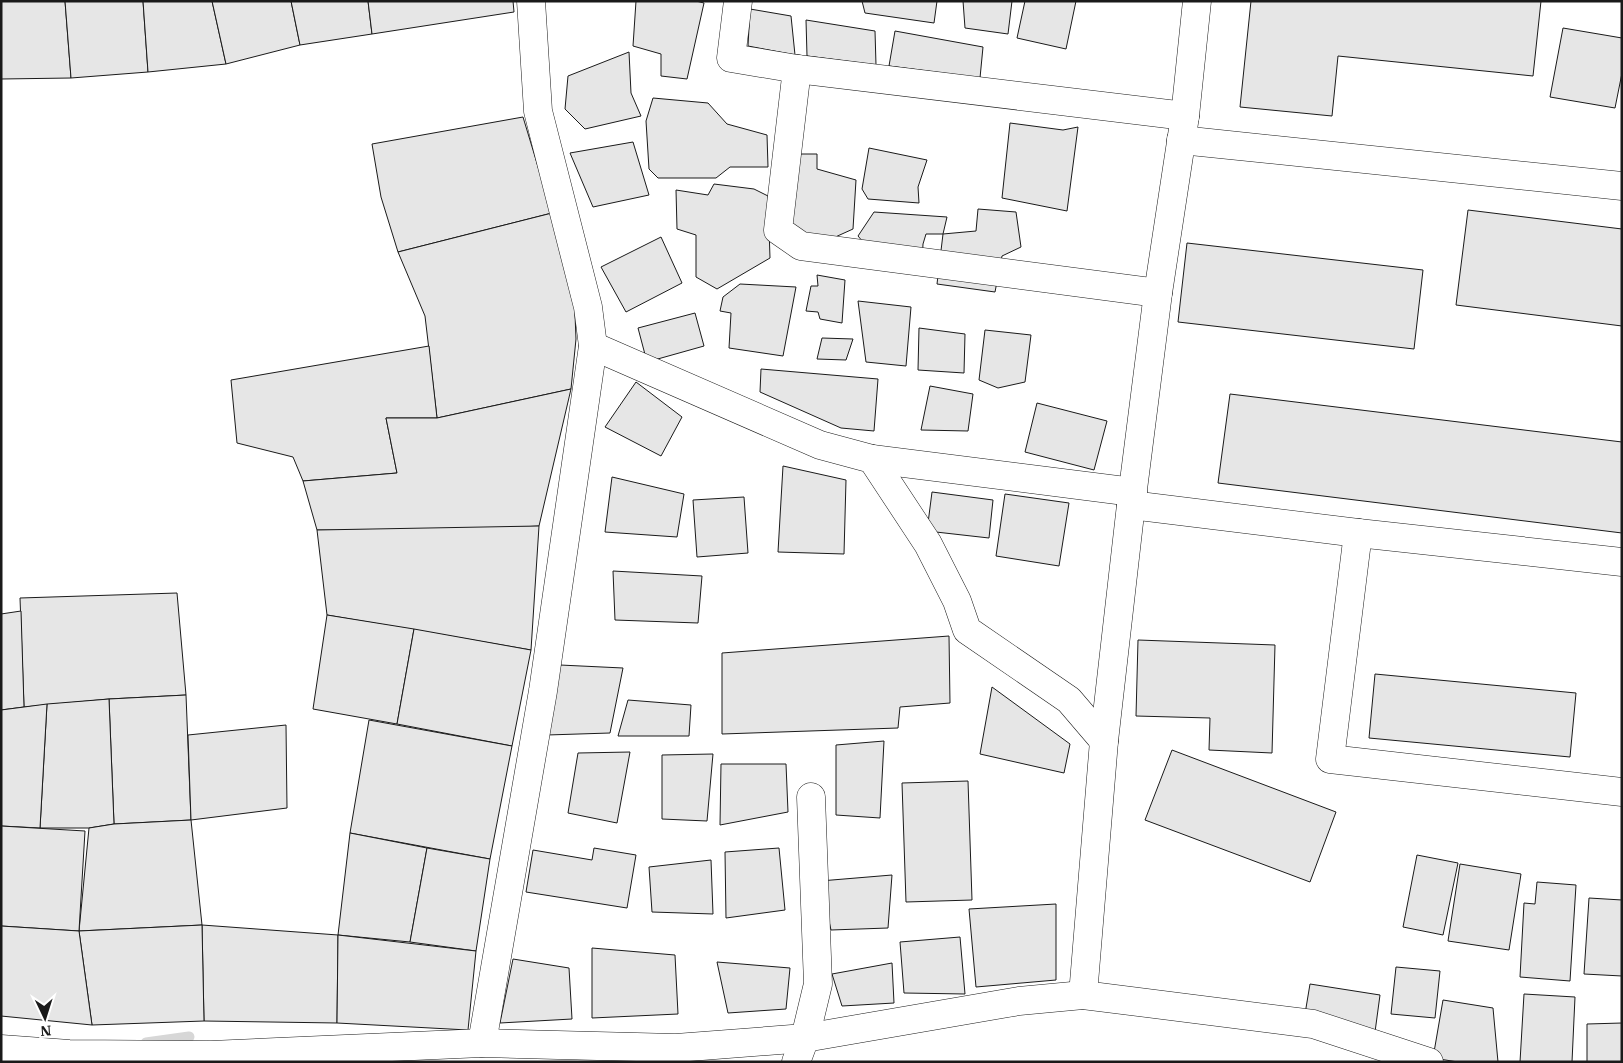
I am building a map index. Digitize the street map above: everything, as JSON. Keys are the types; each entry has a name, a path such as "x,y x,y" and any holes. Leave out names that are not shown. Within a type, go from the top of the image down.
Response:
{"street":[{"path":"482,1043 543,691 593,346 588,307 538,111 531,1"},
{"path":"738,1 731,58 1183,128 1622,186"},
{"path":"1083,995 1104,741 1132,498 1158,293 1183,128 1197,1"},
{"path":"797,69 778,230 801,246 1158,293"},
{"path":"593,346 820,445 872,459 1358,533 1622,562"},
{"path":"872,459 928,544 958,601 967,630 1069,700 1104,741"},
{"path":"1358,533 1330,759 1622,792"},
{"path":"800,1050 818,984 811,797"},
{"path":"1,1049 69,1054 211,1058 482,1043 800,1050 1020,1001 1083,995 1313,1024 1388,1055 1430,1062"}],"building":[{"path":"1,1 65,1 71,78 1,79"},
{"path":"65,1 143,1 148,72 71,78"},
{"path":"143,1 212,1 226,64 148,72"},
{"path":"212,1 291,1 300,45 226,64"},
{"path":"291,1 368,1 372,34 300,45"},
{"path":"368,1 513,1 514,12 372,34"},
{"path":"636,1 696,1 704,3 687,79 661,76 661,54 633,46"},
{"path":"862,1 937,1 934,23 865,13"},
{"path":"963,1 1012,1 1008,34 965,28"},
{"path":"1025,1 1076,1 1066,49 1017,38"},
{"path":"1251,1 1541,1 1533,76 1338,56 1332,116 1240,107"},
{"path":"750,9 791,16 795,55 748,46"},
{"path":"806,20 875,31 876,65 807,56"},
{"path":"1563,28 1622,38 1622,73 1615,108 1550,97"},
{"path":"895,31 983,47 980,78 889,66"},
{"path":"629,52 631,93 641,116 585,129 565,109 568,76"},
{"path":"653,98 708,103 727,124 767,135 768,167 730,167 716,178 658,178 649,169 646,121"},
{"path":"523,117 552,213 398,252 381,197 372,144"},
{"path":"1010,123 1063,130 1078,127 1067,211 1002,198"},
{"path":"633,142 649,195 593,207 570,153"},
{"path":"869,148 927,160 918,187 919,203 868,199 862,189"},
{"path":"794,154 817,154 817,169 856,180 853,229 822,243 785,225"},
{"path":"714,184 754,189 768,196 770,258 717,289 696,277 696,235 677,229 676,190 708,195"},
{"path":"978,209 1016,212 1021,247 1002,256 995,292 937,284 943,234 976,231"},
{"path":"1468,210 1622,229 1622,326 1456,305"},
{"path":"874,212 947,217 943,234 926,234 923,244 922,262 869,249 858,236"},
{"path":"552,213 574,290 576,339 571,389 437,418 425,316 398,252"},
{"path":"661,237 682,283 626,312 601,267"},
{"path":"1187,243 1423,270 1414,349 1178,322"},
{"path":"817,275 845,280 842,323 820,319 818,312 806,311 811,286 818,286"},
{"path":"740,284 796,287 783,356 729,348 731,313 720,311 723,297"},
{"path":"858,301 911,307 906,366 866,362"},
{"path":"695,313 704,346 647,362 638,328"},
{"path":"919,328 965,334 964,373 918,370"},
{"path":"985,330 1031,335 1025,382 998,388 979,380"},
{"path":"822,338 853,339 846,360 817,359"},
{"path":"429,346 437,418 386,418 397,473 303,481 293,457 237,443 231,380"},
{"path":"761,369 878,379 874,431 841,428 760,392"},
{"path":"636,382 682,417 661,456 605,427"},
{"path":"930,386 973,394 968,431 921,430"},
{"path":"571,389 539,526 467,530 317,530 303,481 397,473 386,418 437,418"},
{"path":"1230,394 1622,442 1622,533 1218,483"},
{"path":"1037,403 1107,421 1094,470 1025,452"},
{"path":"783,466 846,480 844,554 778,552"},
{"path":"612,477 684,494 677,537 605,532"},
{"path":"932,492 993,500 989,538 927,531"},
{"path":"1005,494 1069,503 1059,566 996,556"},
{"path":"744,497 748,553 697,557 693,500"},
{"path":"539,526 531,650 327,615 317,530"},
{"path":"613,571 702,576 698,623 615,620"},
{"path":"177,593 186,695 109,699 24,707 20,598"},
{"path":"21,611 24,707 1,710 1,614"},
{"path":"327,615 414,629 397,724 313,709"},
{"path":"414,629 531,650 512,746 397,724"},
{"path":"949,636 950,703 900,707 898,728 722,734 722,653"},
{"path":"1138,640 1275,645 1272,753 1209,750 1210,718 1136,716"},
{"path":"560,665 623,668 610,733 547,735"},
{"path":"1375,674 1576,693 1570,757 1369,738"},
{"path":"992,687 1070,744 1064,773 980,754"},
{"path":"186,695 191,820 114,824 109,699"},
{"path":"109,699 114,824 89,828 40,828 47,704"},
{"path":"628,700 691,705 689,736 618,736"},
{"path":"47,704 40,828 1,826 1,710"},
{"path":"369,720 512,746 490,859 350,833"},
{"path":"286,725 287,808 191,820 188,735"},
{"path":"884,741 880,818 836,815 836,745"},
{"path":"1172,750 1336,812 1310,882 1145,820"},
{"path":"630,752 617,823 568,813 578,753"},
{"path":"713,754 707,821 662,819 662,755"},
{"path":"721,764 786,764 788,812 720,825"},
{"path":"968,781 972,900 906,902 902,783"},
{"path":"191,820 202,925 79,931 89,828 114,824"},
{"path":"1,826 85,831 79,931 1,926"},
{"path":"350,833 427,848 410,942 338,935"},
{"path":"427,848 490,859 476,951 410,942"},
{"path":"594,848 636,855 627,908 526,892 533,850 592,860"},
{"path":"779,848 785,910 726,918 725,852"},
{"path":"1417,855 1458,863 1443,935 1403,927"},
{"path":"711,860 713,914 652,912 649,867"},
{"path":"1460,864 1521,874 1509,950 1448,941"},
{"path":"892,875 888,928 831,930 820,881"},
{"path":"1537,882 1576,885 1570,981 1520,977 1524,903 1535,904"},
{"path":"1589,898 1622,900 1622,976 1584,974"},
{"path":"1056,904 1056,980 976,987 969,909"},
{"path":"202,925 338,935 337,1023 204,1021"},
{"path":"202,925 204,1021 92,1025 79,931"},
{"path":"1,926 79,931 92,1025 1,1016"},
{"path":"338,935 476,951 468,1030 337,1023"},
{"path":"960,937 965,994 904,993 900,942"},
{"path":"592,948 675,955 678,1014 592,1018"},
{"path":"513,959 569,968 572,1019 500,1023"},
{"path":"717,962 790,968 786,1009 728,1013"},
{"path":"892,963 894,1003 842,1006 832,974"},
{"path":"1396,967 1440,971 1435,1018 1391,1014"},
{"path":"1310,984 1380,995 1375,1032 1304,1020"},
{"path":"1524,994 1575,997 1572,1062 1520,1062"},
{"path":"1443,1000 1493,1008 1498,1062 1458,1062 1433,1058"},
{"path":"1622,1023 1622,1062 1587,1062 1587,1024"}],"waterway":[{"path":"146,1043 189,1037"}]}
